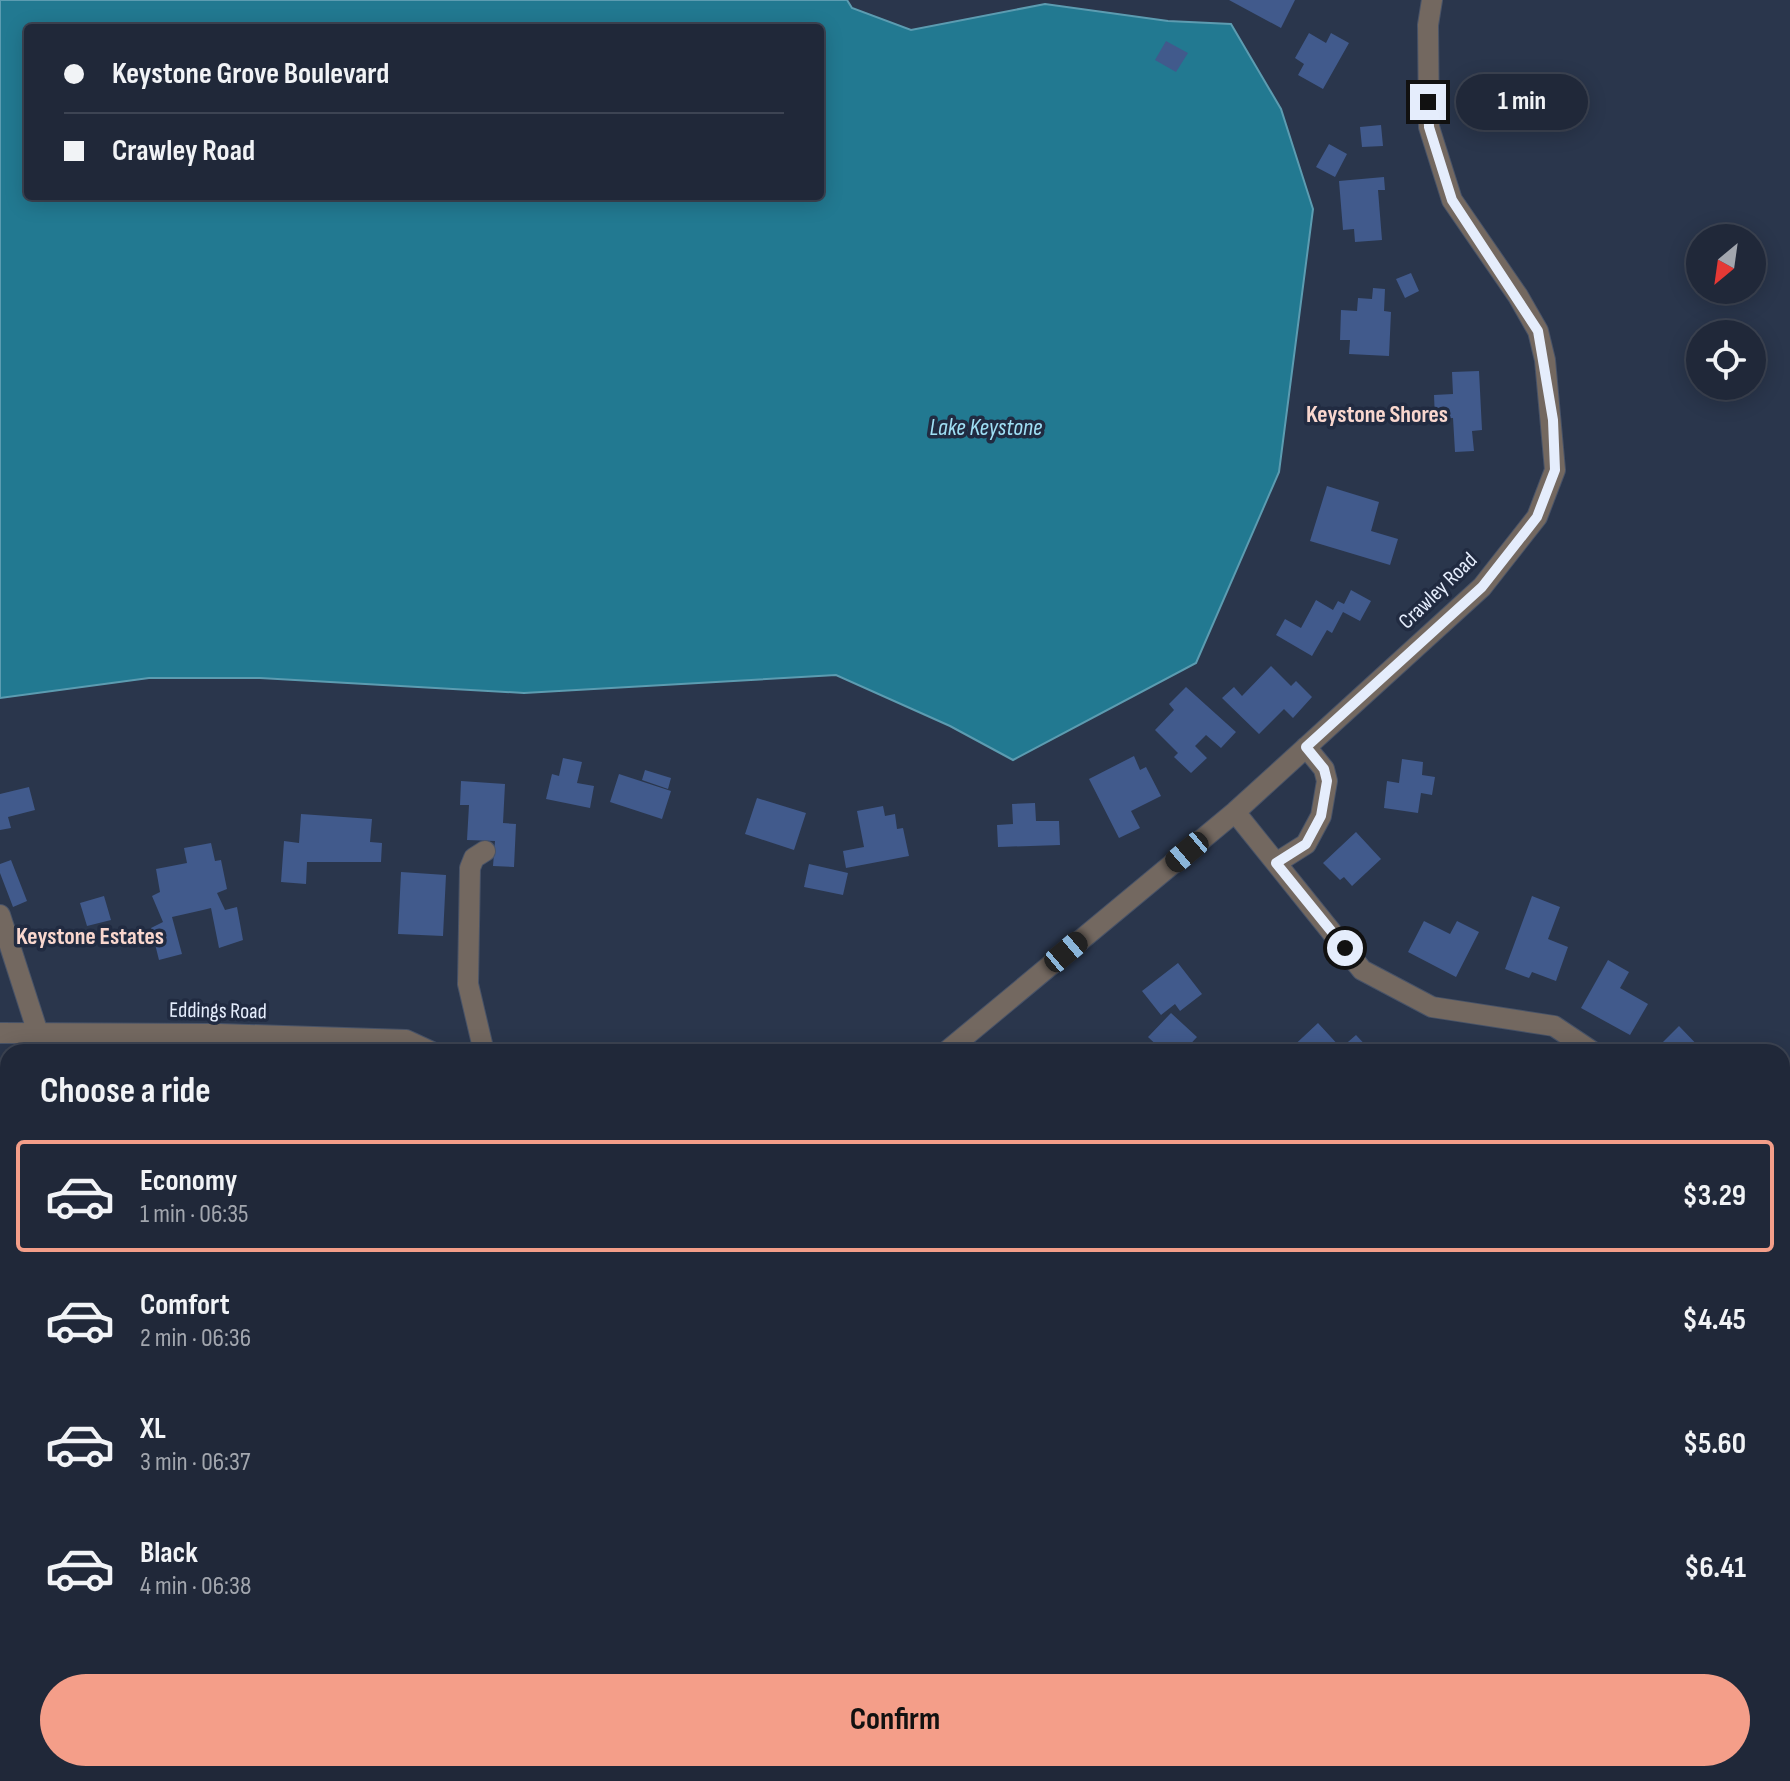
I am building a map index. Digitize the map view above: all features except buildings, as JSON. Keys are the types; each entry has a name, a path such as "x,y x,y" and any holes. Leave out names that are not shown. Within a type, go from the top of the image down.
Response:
{"street":[{"name":"Crawley Road","path":"956,1044 1235,812 1482,587 1537,517 1555,470 1553,420 1538,331 1452,200 1429,127 1428,25 1432,0"},
{"path":"1276,863 1306,844 1321,816 1327,781 1324,769 1306,747"},
{"path":"1235,812 1362,970 1432,1007 1554,1026 1581,1044"},
{"path":"482,1044 468,984 468,959 470,868 474,858 485,851"},
{"path":"0,915 38,1033"},
{"name":"Eddings Road","path":"0,1033 219,1034 406,1040 415,1044"}],"water":[{"name":"Lake Keystone","path":"0,0 847,0 852,8 911,30 1045,4 1168,21 1231,24 1281,109 1313,209 1279,472 1196,663 1013,760 950,726 836,675 524,693 260,678 149,678 0,698"}],"district":[{"name":"Keystone Shores","path":"1377,414"},
{"name":"Keystone Estates","path":"90,936"}],"route":[{"path":"1345,948 1276,863 1306,844 1321,816 1327,781 1324,769 1306,747 1482,587 1537,517 1555,470 1553,420 1538,331 1518,296 1452,200 1429,127 1428,102"}]}
